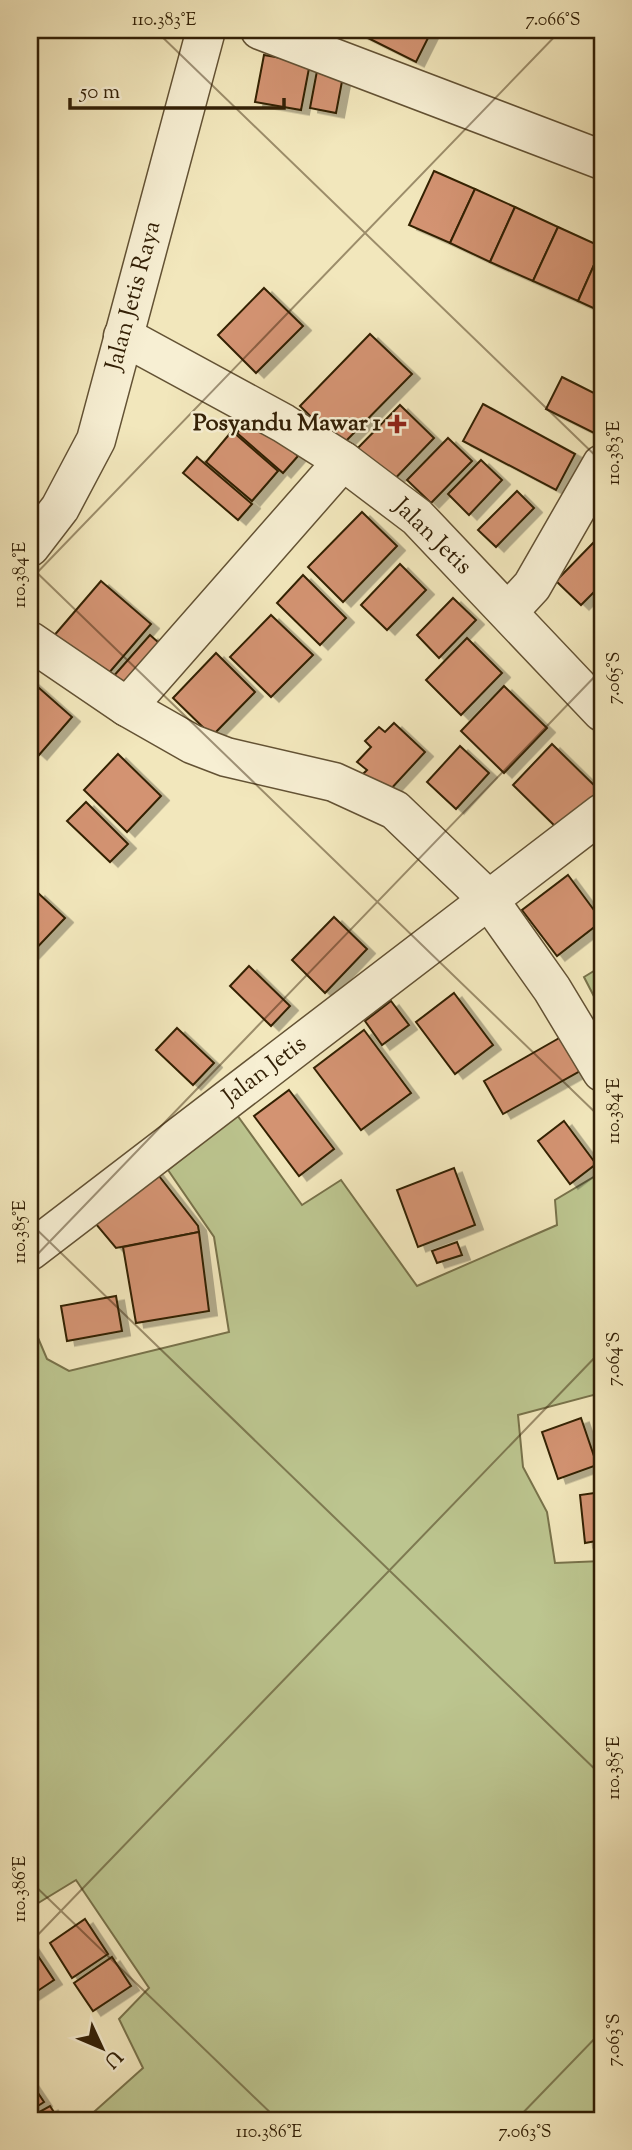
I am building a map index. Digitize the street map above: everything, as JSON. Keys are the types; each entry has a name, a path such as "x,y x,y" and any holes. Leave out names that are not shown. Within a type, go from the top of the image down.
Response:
{"street":[{"name":"Jalan Jetis Raya","path":"30,547 60,508 96,440 206,30"},
{"path":"260,30 602,160"},
{"name":"Jalan Jetis","path":"122,336 283,423 343,461 417,517 602,712"},
{"path":"127,707 343,461"},
{"path":"508,612 532,586 602,464"},
{"path":"30,641 127,707 192,744 226,757 334,782 395,810 489,901 552,989 602,1072"},
{"name":"Jalan Jetis","path":"33,1235 489,901 602,813"}],"green space":[{"path":"602,966 602,1012 584,977"},
{"path":"237,1115 302,1205 341,1180 417,1286 557,1225 555,1200 602,1172 602,1404 593,1395 518,1415 523,1467 547,1512 555,1563 602,1561 602,2120 85,2120 143,2068 119,2019 149,1988 76,1880 30,1908 30,1319 47,1359 69,1371 229,1332 214,1237 168,1170"}],"building":[{"path":"362,30 432,30 416,62 360,34"},
{"path":"264,55 310,63 301,110 255,102"},
{"path":"317,71 343,76 336,113 310,108"},
{"path":"434,171 475,189 450,243 409,225"},
{"path":"475,189 515,207 490,262 450,243"},
{"path":"515,207 558,227 533,281 490,262"},
{"path":"558,227 602,247 578,301 533,281"},
{"path":"602,247 602,312 578,301"},
{"path":"264,288 303,326 256,373 218,335"},
{"path":"370,334 412,374 341,446 300,406"},
{"path":"562,377 602,397 602,437 546,409"},
{"path":"483,404 575,454 556,490 463,441"},
{"path":"400,405 434,438 386,488 351,455"},
{"path":"252,416 298,456 283,473 237,433"},
{"path":"232,431 278,471 252,501 206,462"},
{"path":"448,438 472,461 431,503 407,480"},
{"path":"197,457 252,504 238,520 183,473"},
{"path":"481,460 502,480 469,515 448,494"},
{"path":"517,491 534,508 496,547 478,530"},
{"path":"362,512 397,546 343,602 308,567"},
{"path":"595,541 602,548 602,584 581,605 556,581"},
{"path":"400,564 426,590 387,630 361,605"},
{"path":"303,575 346,618 320,645 277,603"},
{"path":"101,581 151,624 102,681 52,638"},
{"path":"453,598 476,620 439,658 417,635"},
{"path":"271,615 313,655 271,697 230,657"},
{"path":"150,635 167,650 130,694 112,678"},
{"path":"467,638 502,673 461,715 426,680"},
{"path":"216,653 255,692 212,736 173,698"},
{"path":"30,680 72,717 39,755 30,747"},
{"path":"504,686 547,728 504,773 461,731"},
{"path":"394,723 425,752 389,791 359,778 367,770 357,762 371,747 365,741 379,727 385,732"},
{"path":"552,744 600,791 561,832 513,785"},
{"path":"460,746 489,773 456,809 427,782"},
{"path":"118,754 161,796 127,832 84,790"},
{"path":"86,802 128,844 110,862 67,821"},
{"path":"568,875 602,921 557,956 522,910"},
{"path":"37,892 65,918 30,955 30,900"},
{"path":"334,917 367,949 325,993 292,960"},
{"path":"249,966 290,1006 271,1026 230,986"},
{"path":"454,993 493,1045 455,1074 416,1022"},
{"path":"391,1001 409,1025 382,1045 365,1021"},
{"path":"177,1028 214,1063 193,1085 156,1050"},
{"path":"364,1030 411,1093 361,1130 314,1068"},
{"path":"561,1037 580,1071 503,1114 484,1081"},
{"path":"289,1090 334,1149 299,1176 254,1116"},
{"path":"564,1121 596,1164 570,1184 538,1141"},
{"path":"152,1167 198,1226 199,1232 116,1248 90,1217"},
{"path":"454,1168 475,1225 418,1247 397,1190"},
{"path":"199,1232 209,1311 136,1323 123,1247"},
{"path":"457,1242 462,1255 437,1263 432,1251"},
{"path":"116,1296 122,1331 67,1341 61,1306"},
{"path":"581,1418 597,1465 558,1479 542,1432"},
{"path":"602,1492 602,1540 585,1543 580,1495"},
{"path":"85,1919 108,1954 72,1978 50,1943"},
{"path":"30,1944 54,1980 30,1996"},
{"path":"112,1957 131,1986 93,2011 74,1983"},
{"path":"30,2081 44,2102 30,2111"},
{"path":"50,2106 59,2120 30,2120 30,2117"}],"place":[{"name":"Posyandu Mawar 1","path":"397,424"}]}
